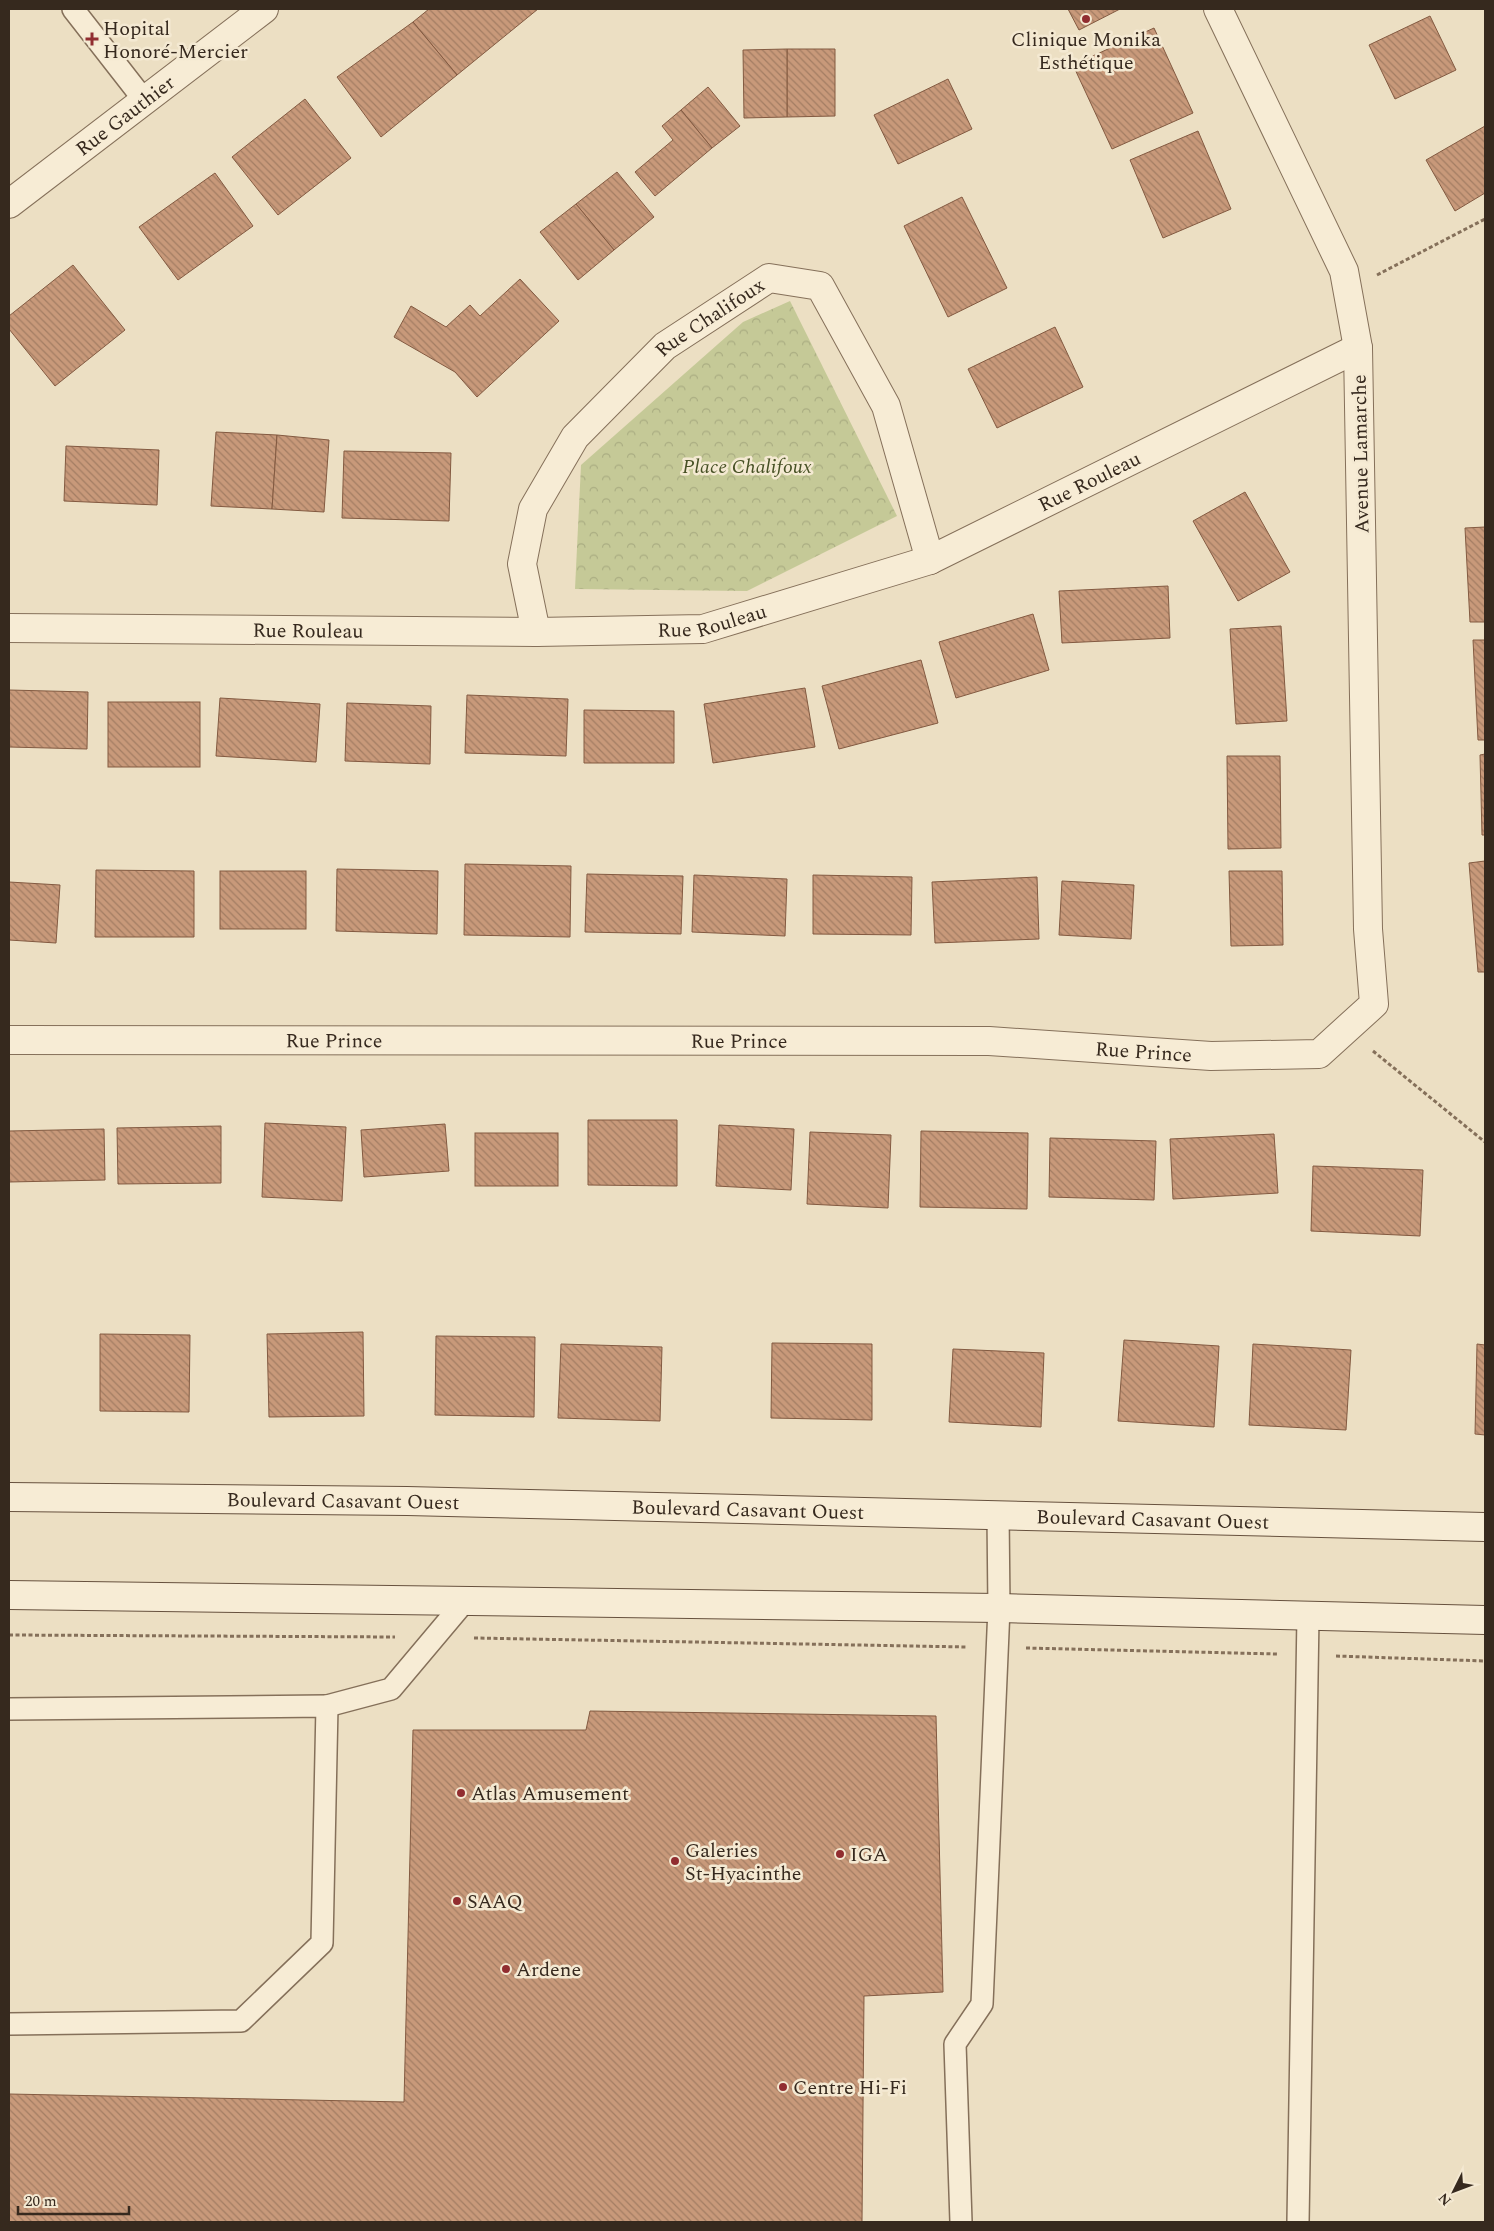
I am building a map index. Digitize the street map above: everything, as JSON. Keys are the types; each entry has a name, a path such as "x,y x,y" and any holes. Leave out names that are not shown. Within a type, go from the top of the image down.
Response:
{"street":[{"name":"Rue Gauthier","path":"9,204 264,9"},
{"name":"Avenue Lamarche","path":"1218,9 1344,271 1349,290 1358,348 1368,929"},
{"name":"Rue Chalifoux","path":"536,632 522,564 534,509 575,437 665,346 770,278 820,286 886,406 930,560"},
{"name":"Rue Rouleau","path":"9,628 536,632 703,629 930,560 1358,348"},
{"name":"Rue Prince","path":"9,1040 989,1041 1211,1056 1319,1054 1374,1004 1368,929"},
{"name":"Boulevard Casavant Ouest","path":"9,1497 407,1501 998,1513 1485,1527"},
{"path":"9,1595 999,1608 1485,1620"}],"lane":[{"path":"73,9 144,100"},
{"path":"961,2222 955,2044 982,2004 999,1608 998,1513"},
{"path":"9,1709 327,1706 391,1689 465,1601"},
{"path":"1298,2222 1308,1616"},
{"path":"9,2024 241,2021 322,1943 327,1706"}],"path":[{"path":"1349,290 1485,218"},
{"path":"1346,1030 1485,1142"},
{"path":"9,1635 434,1637 997,1647 1307,1655 1485,1662"}],"green space":[{"name":"Place Chalifoux","path":"790,301 897,516 747,591 575,589 581,465 743,322"}],"building":[{"path":"429,9 538,9 457,75 413,22"},
{"name":"Clinique Monika Esthétique","path":"1068,9 1120,9 1079,30"},
{"path":"1430,16 1456,70 1395,99 1369,45"},
{"path":"413,22 457,75 381,137 337,77"},
{"path":"1154,28 1193,113 1112,149 1073,65"},
{"path":"787,49 835,49 835,116 787,117"},
{"path":"787,49 787,117 744,118 743,50"},
{"path":"948,79 972,129 898,164 874,115"},
{"path":"708,87 740,126 712,148 681,110"},
{"path":"305,99 351,158 278,215 232,157"},
{"path":"681,110 712,148 655,196 635,172 673,140 662,126"},
{"path":"1485,126 1485,193 1455,211 1426,160"},
{"path":"1198,131 1231,209 1163,238 1130,160"},
{"path":"617,172 654,217 614,250 576,204"},
{"path":"215,173 253,226 178,280 139,227"},
{"path":"962,197 1007,288 948,317 904,226"},
{"path":"576,204 614,250 578,280 540,232"},
{"path":"73,265 125,330 55,386 9,329 9,316"},
{"path":"520,279 559,321 477,397 455,372 394,337 411,306 446,327 470,305 480,316"},
{"path":"1055,327 1083,387 997,428 968,369"},
{"path":"216,432 277,435 272,509 211,506"},
{"path":"277,435 329,440 324,512 272,509"},
{"path":"66,446 159,450 157,505 64,501"},
{"path":"344,451 451,453 449,521 342,518"},
{"path":"1245,492 1290,572 1238,601 1193,521"},
{"path":"1485,527 1485,622 1470,622 1465,528"},
{"path":"1168,586 1170,638 1062,643 1059,591"},
{"path":"1033,614 1049,670 956,698 939,642"},
{"path":"1281,626 1287,721 1236,724 1230,629"},
{"path":"1473,640 1485,640 1485,740 1478,740"},
{"path":"921,660 938,723 839,749 822,686"},
{"path":"805,688 815,747 713,763 704,704"},
{"path":"9,690 88,692 87,749 9,747"},
{"path":"467,695 568,699 566,756 465,753"},
{"path":"220,698 320,704 316,762 216,756"},
{"path":"108,702 200,702 200,767 108,767"},
{"path":"347,703 431,706 430,764 345,761"},
{"path":"584,710 674,711 674,763 584,763"},
{"path":"1485,754 1485,835 1482,835 1480,755"},
{"path":"1227,756 1280,756 1281,848 1228,849"},
{"path":"1485,861 1485,972 1478,972 1469,863"},
{"path":"465,864 571,866 570,937 464,935"},
{"path":"337,869 438,871 437,934 336,931"},
{"path":"96,870 194,871 194,937 95,937"},
{"path":"220,871 306,871 306,929 220,929"},
{"path":"1229,871 1282,871 1283,945 1231,946"},
{"path":"587,874 683,876 681,934 585,932"},
{"path":"694,875 787,879 785,936 692,932"},
{"path":"813,875 912,877 911,935 813,934"},
{"path":"1037,877 1039,939 935,943 932,882"},
{"path":"1062,881 1134,885 1131,939 1059,935"},
{"path":"9,882 60,885 56,943 9,940"},
{"path":"588,1120 677,1120 677,1186 588,1185"},
{"path":"265,1123 346,1127 342,1201 262,1197"},
{"path":"445,1124 449,1171 364,1177 361,1130"},
{"path":"719,1125 794,1129 791,1190 716,1186"},
{"path":"221,1126 221,1183 118,1184 117,1128"},
{"path":"104,1129 105,1180 9,1182 9,1131"},
{"path":"921,1131 1028,1133 1027,1209 920,1207"},
{"path":"810,1132 891,1135 888,1208 807,1204"},
{"path":"475,1133 558,1133 558,1186 475,1186"},
{"path":"1274,1134 1278,1193 1173,1199 1170,1139"},
{"path":"1050,1138 1156,1141 1154,1200 1049,1197"},
{"path":"1313,1166 1423,1170 1420,1236 1311,1231"},
{"path":"363,1332 364,1416 269,1417 267,1334"},
{"path":"100,1334 190,1335 189,1412 100,1411"},
{"path":"436,1336 535,1337 534,1417 435,1415"},
{"path":"1124,1340 1219,1346 1214,1427 1118,1421"},
{"path":"772,1343 872,1344 872,1420 771,1418"},
{"path":"561,1344 662,1347 660,1421 558,1418"},
{"path":"1253,1344 1351,1350 1346,1430 1249,1425"},
{"path":"1477,1344 1485,1345 1485,1435 1475,1434"},
{"path":"953,1349 1044,1353 1041,1427 949,1422"},
{"name":"Galeries St-Hyacinthe","path":"590,1711 936,1716 943,1992 864,1996 862,2222 9,2222 9,2094 404,2102 413,1730 586,1730"}],"place":[{"name":"Clinique Monika Esthétique","path":"1086,19"},
{"name":"Hopital Honoré-Mercier","path":"92,39"},
{"name":"Atlas Amusement","path":"461,1793"},
{"name":"IGA","path":"840,1854"},
{"name":"Galeries St-Hyacinthe","path":"675,1861"},
{"name":"SAAQ","path":"457,1901"},
{"name":"Ardene","path":"506,1969"},
{"name":"Centre Hi-Fi","path":"783,2087"}]}
